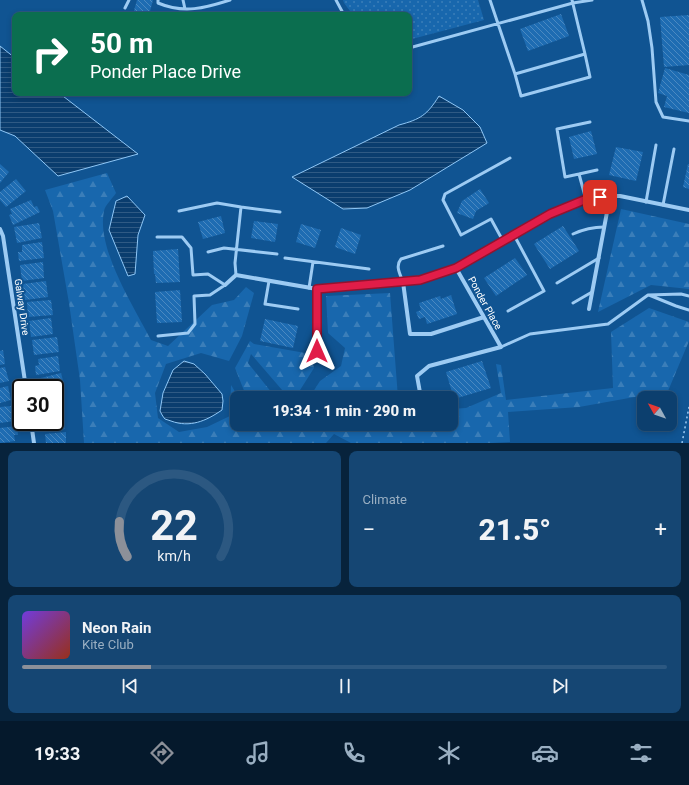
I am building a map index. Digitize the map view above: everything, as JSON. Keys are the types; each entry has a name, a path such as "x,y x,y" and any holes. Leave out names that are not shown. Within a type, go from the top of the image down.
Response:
{"street":[{"path":"589,309 610,196"},
{"path":"225,285 236,275 317,289 420,280 456,268 550,214 586,200 610,196 689,210"},
{"name":"Galway Drive","path":"0,230 3,236 25,379"},
{"name":"Ponder Place","path":"456,268 501,347"},
{"path":"403,282 410,334 431,334 484,317"},
{"path":"317,289 317,351 329,364"},
{"path":"420,391 418,376 430,366 501,347"},
{"path":"32,431 34,443"}],"lane":[{"path":"125,8 129,0"},
{"path":"158,0 158,3 185,9 198,9 230,0"},
{"path":"182,0 185,9"},
{"path":"336,0 342,12"},
{"path":"490,0 522,96 590,77 572,1"},
{"path":"412,47 497,24 572,1 592,0"},
{"path":"642,0 648,21 652,48 656,102 663,117 689,121"},
{"path":"515,74 585,54"},
{"path":"590,122 557,129 565,177 597,170"},
{"path":"646,202 656,145"},
{"path":"663,205 674,149"},
{"path":"503,241 490,220 461,235 443,200 445,194 510,158"},
{"path":"579,174 586,200"},
{"path":"179,211 217,203 280,212"},
{"path":"236,275 234,263 241,207"},
{"path":"573,234 585,229 604,227"},
{"path":"508,312 544,291 514,235"},
{"path":"157,237 182,237 191,248 193,275 208,274 225,285 210,295 194,296 195,324 188,333 158,336"},
{"path":"403,282 397,264 401,259 443,246"},
{"path":"208,252 224,248 277,254"},
{"path":"285,258 368,269"},
{"path":"557,282 599,258"},
{"path":"309,288 313,262"},
{"path":"269,281 265,304 298,309"},
{"path":"573,303 592,292"},
{"path":"501,347 530,334 608,324 648,295 681,294 689,296"},
{"path":"648,295 689,310"}],"path":[{"path":"682,443 689,407"}],"green space":[{"path":"343,0 478,0 484,20 412,39 412,12 351,12"},
{"path":"107,173 116,193 107,204 104,211 103,226 106,242 118,277 151,340 168,346 212,305 234,300 246,287 254,293 242,336 229,361 201,353 166,364 155,393 158,418 179,432 207,427 230,416 230,431 458,431 458,409 466,408 501,393 496,364 501,365 506,400 613,388 611,332 649,308 689,322 689,341 668,391 637,391 637,397 579,407 508,412 510,442 351,443 334,434 326,443 84,443 80,380 69,303 53,211 45,190"},
{"path":"621,209 689,224 689,289 651,285 598,312"},
{"path":"390,293 397,391 314,391 320,381 341,366 345,348 328,333 326,296"},
{"path":"250,341 254,344 311,354 314,368 299,391 283,391 251,354 248,363 270,391 244,391 235,368"},
{"path":"231,385 235,391 231,391"}],"shaded area":[{"path":"0,46 12,56 12,96 63,96 138,154 58,176 15,136 0,130"},
{"path":"439,96 463,110 480,127 487,143 410,190 367,208 343,209 292,177 399,125 413,121 427,112"},
{"path":"127,196 145,215 138,235 135,274 128,276 109,230 116,201"},
{"path":"184,361 194,364 205,374 222,394 223,401 222,410 204,420 185,424 166,419 160,411 163,393 173,370"}],"building":[{"path":"137,0 153,0 150,12 134,12"},
{"path":"561,14 569,36 528,51 520,29"},
{"path":"689,15 689,65 664,67 660,17"},
{"path":"665,68 689,75 689,113 664,107 667,96 658,93"},
{"path":"591,131 597,154 574,159 569,137"},
{"path":"616,147 643,152 636,181 609,175"},
{"path":"0,164 9,172 0,183"},
{"path":"689,164 689,189 683,187"},
{"path":"16,179 26,191 6,207 0,200 0,192"},
{"path":"480,189 489,203 476,211 473,219 457,213 462,201"},
{"path":"31,200 34,207 37,206 40,212 13,225 9,215 12,214 10,209"},
{"path":"221,216 225,233 203,239 198,222"},
{"path":"254,221 278,224 275,242 251,238"},
{"path":"39,223 42,238 17,243 14,227"},
{"path":"301,224 321,230 315,248 296,242"},
{"path":"563,226 579,251 550,269 534,244"},
{"path":"341,228 361,235 355,254 335,247"},
{"path":"42,242 44,258 19,261 18,252 22,252 22,245"},
{"path":"178,249 180,282 156,283 153,251"},
{"path":"515,258 527,275 496,296 484,278"},
{"path":"43,262 44,278 22,281 20,265"},
{"path":"46,281 48,297 25,300 23,284"},
{"path":"180,290 182,322 157,323 155,292"},
{"path":"451,295 457,314 427,324 425,317 419,319 416,312 421,310 419,303 440,296 441,299"},
{"path":"51,300 53,315 28,317 27,302"},
{"path":"51,318 53,334 31,337 29,321"},
{"path":"265,319 298,326 293,348 260,341"},
{"path":"57,337 59,352 34,355 32,340"},
{"path":"3,350 5,364 0,365 0,351"},
{"path":"58,356 60,371 36,375 35,366 39,365 38,359"},
{"path":"482,361 491,388 458,398 458,391 452,391 446,372"},
{"path":"5,367 9,381 0,383 0,368"},
{"path":"61,373 63,379 37,379"},
{"path":"8,386 11,400 0,403 0,388"},
{"path":"12,406 12,421 0,423 0,407"},
{"path":"12,427 12,431 18,431 18,435 14,435 15,441 0,443 0,428"},
{"path":"66,432 66,443 46,443 45,434"}],"route":[{"path":"317,351 317,289 420,280 456,268 550,214 589,198 600,197"}]}
